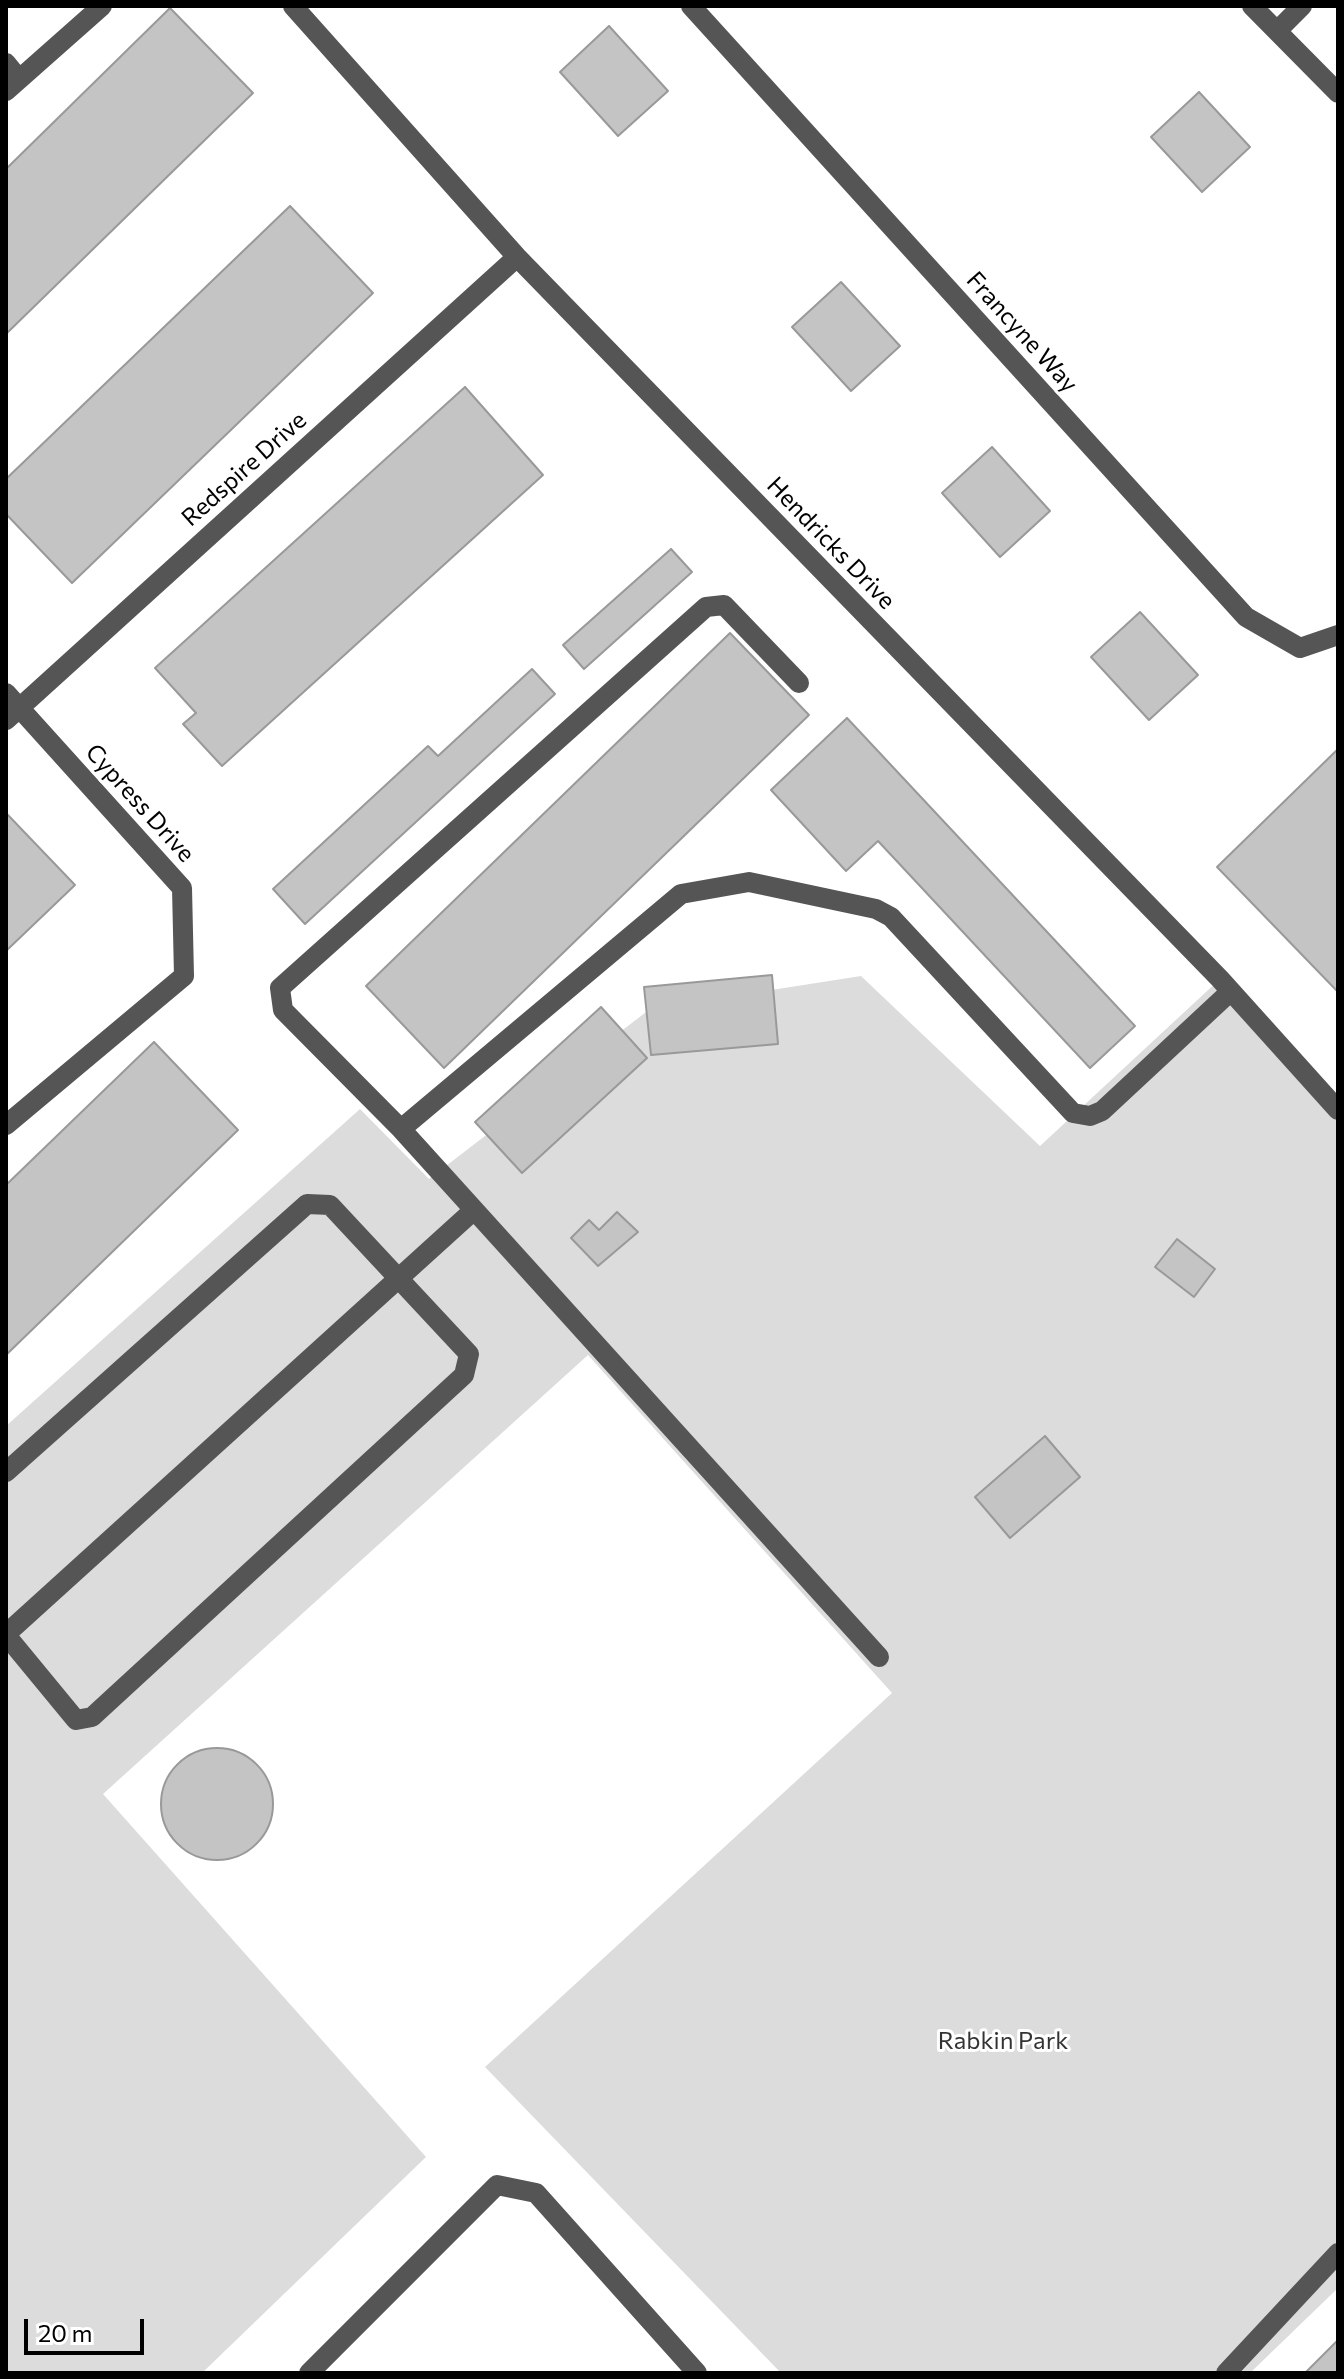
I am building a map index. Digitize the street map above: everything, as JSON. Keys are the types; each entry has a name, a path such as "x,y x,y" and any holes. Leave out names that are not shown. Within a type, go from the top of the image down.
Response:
{"street":[{"path":"10,78 102,6"},
{"name":"Hendricks Drive","path":"293,6 517,257 1231,991 1338,1110"},
{"name":"Francyne Way","path":"691,6 1246,617 1300,648 1338,635"},
{"path":"1252,6 1338,93"},
{"path":"1277,31 1302,6"},
{"name":"Redspire Drive","path":"11,707 517,257"},
{"path":"799,683 724,605 706,607 280,988 283,1010 401,1129 879,1657"},
{"name":"Cypress Drive","path":"6,1125 184,976 182,888 11,707"},
{"path":"401,1129 681,894 749,882 876,909 891,917 1073,1113 1090,1116 1102,1111 1231,991"},
{"path":"6,1472 307,1204 330,1205 399,1276 469,1354 464,1375 92,1717 76,1720 6,1634 399,1276 474,1210"},
{"path":"309,2373 497,2185 536,2193 697,2373"},
{"path":"1226,2373 1338,2253"}],"green space":[{"name":"Rabkin Park","path":"861,976 1040,1146 1220,979 1338,1114 1338,2288 1250,2373 781,2373 485,2067 892,1693 588,1355 103,1794 426,2157 202,2373 6,2373 6,1426 360,1109 429,1179 650,1009"}],"building":[{"path":"170,8 253,93 6,334 6,169"},
{"path":"609,26 668,91 618,136 560,72"},
{"path":"1199,92 1250,147 1202,192 1151,137"},
{"path":"290,206 373,293 72,583 6,514 6,479"},
{"path":"841,282 900,346 851,391 792,327"},
{"path":"465,387 543,475 222,766 183,724 196,713 155,668"},
{"path":"992,447 1050,511 1000,557 942,493"},
{"path":"671,549 692,572 584,669 563,645"},
{"path":"1140,612 1198,675 1149,720 1091,657"},
{"path":"730,633 809,715 444,1068 366,986"},
{"path":"532,669 555,694 305,924 273,889 428,746 438,756"},
{"path":"847,718 1135,1026 1090,1068 878,841 846,871 771,790"},
{"path":"1338,749 1338,992 1217,867"},
{"path":"6,813 75,885 6,951"},
{"path":"772,975 778,1044 651,1055 644,987"},
{"path":"601,1007 647,1058 522,1173 475,1122"},
{"path":"154,1042 238,1130 6,1355 6,1185"},
{"path":"617,1212 638,1232 598,1266 571,1238 589,1220 599,1230"},
{"path":"1177,1239 1215,1269 1194,1297 1155,1267"},
{"path":"1045,1436 1080,1477 1010,1538 975,1497"},
{"path":"217,1748 239,1752 257,1764 269,1782 273,1804 269,1826 257,1844 239,1856 217,1860 195,1856 177,1844 165,1826 161,1804 165,1782 177,1764 195,1752"},
{"path":"1338,2340 1338,2373 1305,2373"}]}
